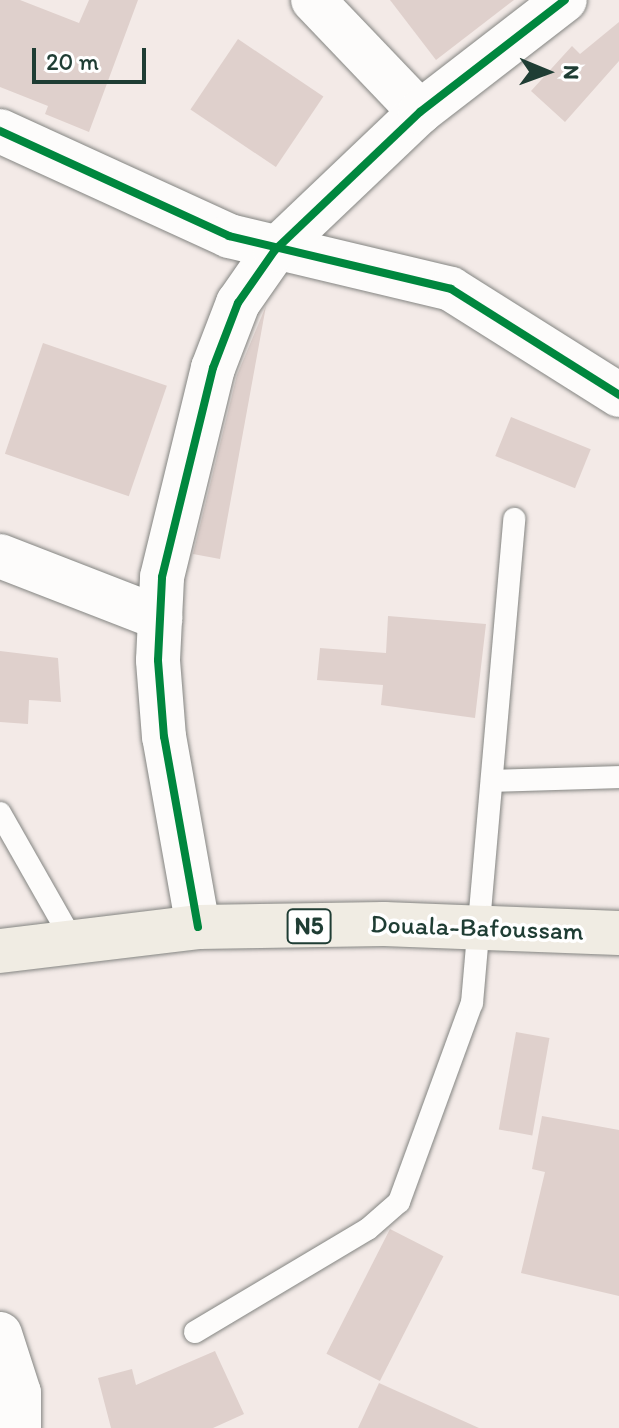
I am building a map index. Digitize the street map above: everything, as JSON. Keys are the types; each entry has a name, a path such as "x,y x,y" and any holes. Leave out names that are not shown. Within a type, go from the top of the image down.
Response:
{"highway":[{"name":"Douala-Bafoussam","path":"0,951 198,927 480,926 619,933"}],"street":[{"path":"313,0 420,112"},
{"path":"198,927 164,737 160,618 177,499 213,368 238,303 275,250 420,112 565,0"},
{"path":"0,131 149,202 275,250 451,289 619,395"},
{"path":"0,556 160,618"},
{"path":"0,1334 19,1393 19,1428"}],"lane":[{"path":"195,1332 368,1229 399,1202 472,1003 514,519"},
{"path":"492,781 619,777"},
{"path":"0,813 72,940"}],"building":[{"path":"0,0 20,0 79,23 89,0 138,0 89,132 45,114 48,106 0,87"},
{"path":"390,0 514,0 436,60"},
{"path":"619,22 619,61 565,122 531,91 572,46 580,54"},
{"path":"238,39 323,97 276,167 190,109"},
{"path":"266,306 220,559 193,554 237,375"},
{"path":"43,343 167,386 129,496 5,454"},
{"path":"511,417 591,449 575,488 495,456"},
{"path":"388,616 486,624 475,718 381,705 383,685 317,680 320,648 386,653"},
{"path":"0,651 58,658 61,702 29,700 28,724 0,722"},
{"path":"516,1032 549,1038 532,1135 499,1129"},
{"path":"542,1116 619,1130 619,1296 521,1273 545,1172 532,1169"},
{"path":"390,1229 443,1256 380,1381 326,1354"},
{"path":"215,1351 244,1414 213,1428 111,1428 98,1378 132,1369 136,1385"},
{"path":"379,1383 479,1428 358,1428"}],"cycle path":[{"path":"198,927 164,737 158,660 162,577 213,368 238,303 275,250 420,112 565,0"},
{"path":"0,131 229,236 451,289 619,395"}]}
